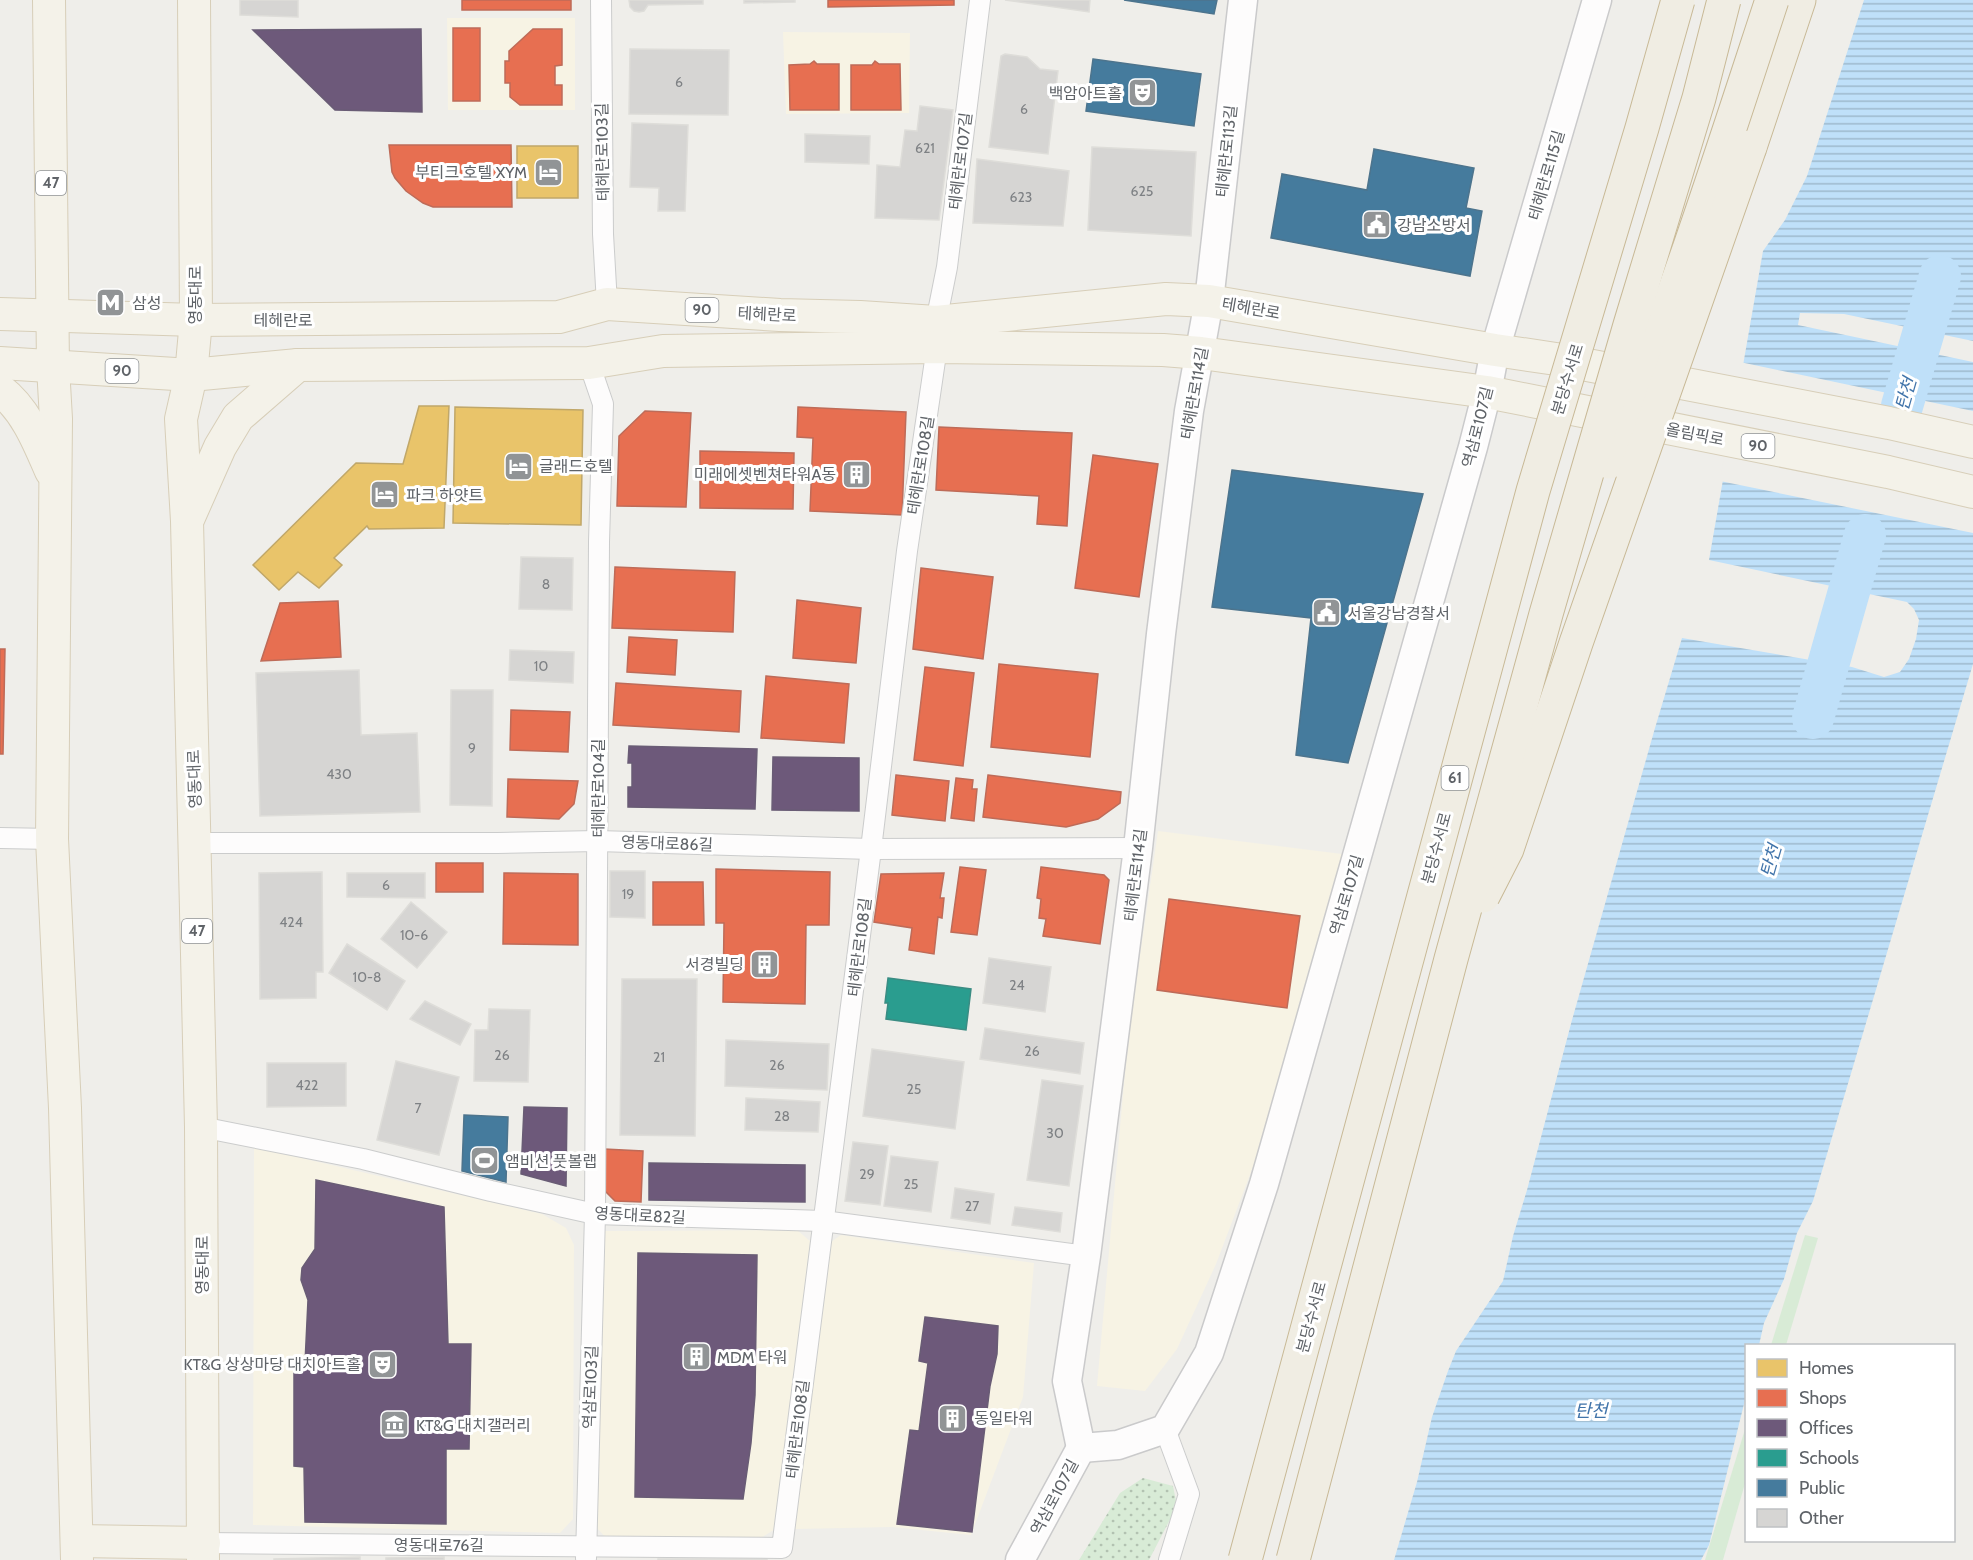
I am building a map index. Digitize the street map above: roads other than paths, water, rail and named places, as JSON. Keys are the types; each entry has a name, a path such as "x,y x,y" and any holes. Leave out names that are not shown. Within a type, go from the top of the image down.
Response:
{"highway":[{"name":"분당수서로","path":"1245,1560 1530,502 1678,0"},
{"path":"1293,1560 1450,959 1546,614 1699,98 1724,0"},
{"path":"1546,614 1637,395 1772,0"},
{"path":"1450,959 1507,849 1576,643 1800,0"}],"main road":[{"name":"47","path":"49,0 52,317 56,420 52,839 65,1108 77,1550"},
{"name":"영동대로","path":"194,0 196,320 191,375 181,419 187,521 201,1127 203,1552"},
{"name":"테헤란로","path":"0,363 191,375 298,365 589,363 663,351 937,334 1166,299 1209,301 1495,350"},
{"name":"테헤란로","path":"0,314 196,320 559,317 607,304 780,315 860,317 937,334 1201,353 1487,392"},
{"name":"90","path":"1495,350 1556,359 1973,441"},
{"path":"187,521 220,447 238,417 298,365"},
{"path":"0,390 14,401 37,438 56,483"},
{"name":"올림픽로","path":"1487,392 1888,472 1973,492"},
{"path":"77,1550 203,1552"}],"street":[{"name":"테헤란로103길","path":"601,0 603,234 607,304"},
{"name":"테헤란로107길","path":"937,334 980,0"},
{"name":"테헤란로113길","path":"1209,301 1243,0"},
{"name":"테헤란로115길","path":"1495,350 1597,0"},
{"name":"테헤란로114길","path":"1081,1448 1067,1381 1086,1257 1138,848 1161,634 1188,422 1209,301"},
{"name":"테헤란로108길","path":"782,1548 872,849 907,551 937,334"},
{"name":"역삼로107길","path":"1020,1560 1081,1448 1118,1445 1166,1428 1209,1353 1264,1184 1487,392 1495,350"},
{"name":"테헤란로104길","path":"589,363 603,404 599,542 595,1214"},
{"path":"0,838 52,839"},
{"name":"영동대로86길","path":"195,843 597,841 872,849 1138,848"},
{"name":"영동대로82길","path":"201,1127 363,1159 595,1214 824,1221 1086,1257"},
{"name":"역삼로103길","path":"586,1554 595,1214"},
{"path":"1166,1428 1189,1494 1169,1560"},
{"name":"영동대로76길","path":"203,1552 586,1554 782,1548"}],"water":[{"name":"탄천","path":"1864,0 1973,0 1973,341 1844,314 1800,313 1798,325 1973,362 1973,664 1813,1201 1797,1233 1784,1279 1764,1323 1759,1344 1745,1344 1745,1400 1709,1545 1701,1560 1394,1560 1417,1482 1432,1417 1448,1371 1456,1351 1503,1281 1513,1236 1572,1020 1682,638 1852,667 1884,677 1900,672 1909,659 1916,639 1919,620 1914,609 1907,602 1709,560 1763,251 1785,220 1807,176"}],"waterway":[{"name":"탄천","path":"1902,406 1940,276"},
{"name":"탄천","path":"1813,718 1865,535"}],"place":[{"name":"백암아트홀","path":"1143,93"},
{"name":"부티크 호텔 XYM","path":"548,172"},
{"name":"강남소방서","path":"1376,225"},
{"name":"삼성","path":"111,303"},
{"name":"글래드호텔","path":"518,466"},
{"name":"미래에셋벤쳐타워A동","path":"857,474"},
{"name":"파크 하얏트","path":"385,495"},
{"name":"서울강남경찰서","path":"1326,613"},
{"name":"서경빌딩","path":"765,964"},
{"name":"앰비션 풋볼랩","path":"484,1161"},
{"name":"MDM 타워","path":"696,1357"},
{"name":"KT&G 상상마당 대치아트홀","path":"382,1364"},
{"name":"동일타워","path":"953,1418"},
{"name":"KT&G 대치갤러리","path":"395,1425"}]}
